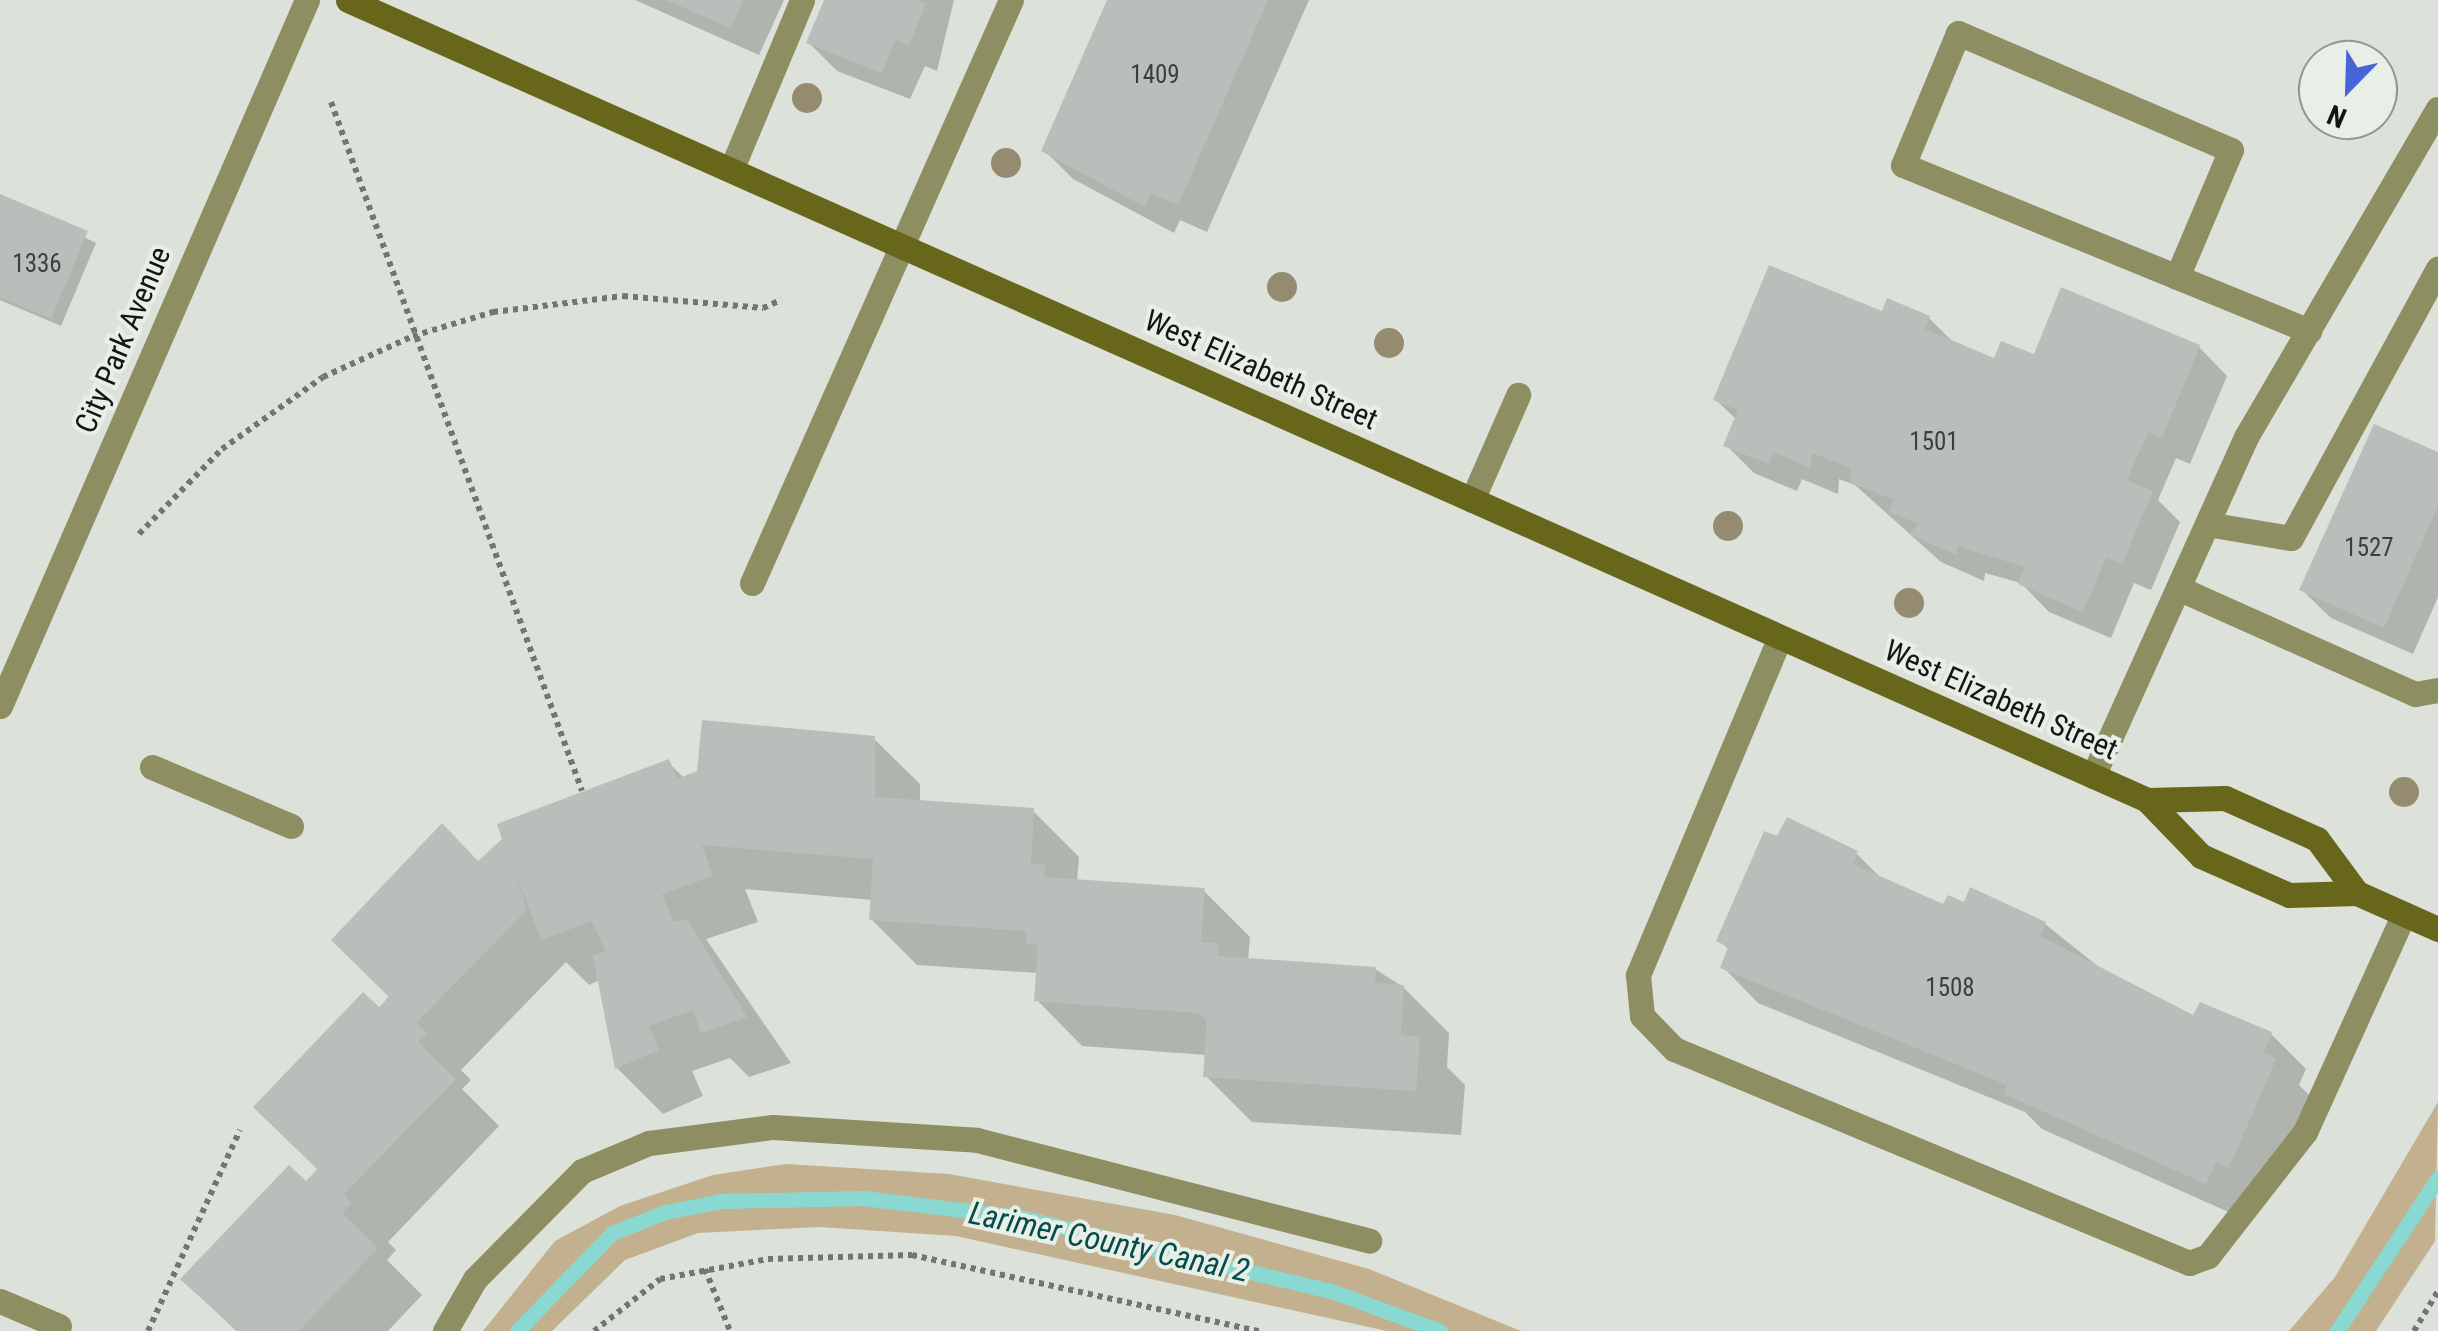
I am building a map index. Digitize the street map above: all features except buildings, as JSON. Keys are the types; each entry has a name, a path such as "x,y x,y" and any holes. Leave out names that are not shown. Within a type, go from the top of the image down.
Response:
{"main road":[{"name":"West Elizabeth Street","path":"348,0 2147,800 2241,805 2317,838 2357,893"},
{"name":"West Elizabeth Street","path":"2147,800 2201,856 2289,895 2357,893 2438,929"}],"street":[{"name":"City Park Avenue","path":"0,706 307,0"},
{"path":"730,170 802,0"},
{"path":"752,583 896,244 1011,0"},
{"path":"2177,278 2231,150 1958,33 1902,164 2177,278 2309,332"},
{"path":"2093,776 2207,524 2309,332 2438,108"},
{"path":"2207,524 2291,538 2438,268"},
{"path":"1472,500 1518,395"},
{"path":"2178,588 2414,694 2438,690"},
{"path":"1780,637 1638,976 1642,1016 1674,1049 2189,1263 2208,1256 2305,1132 2404,914"},
{"path":"152,767 291,826"},
{"path":"445,1331 475,1278 582,1171 649,1143 774,1127 977,1140 1369,1241"},
{"path":"0,1301 60,1326"}],"path":[{"path":"331,102 582,791"},
{"path":"139,534 222,450 324,377 414,336 494,312 623,296 763,308 781,300"},
{"path":"148,1331 240,1130"},
{"path":"594,1331 626,1298 705,1269 912,1256 1259,1331"},
{"path":"705,1269 730,1331"},
{"path":"2414,1331 2438,1291"}],"shaded area":[{"path":"2438,1102 2435,1241 2376,1331 2289,1331 2335,1277"},
{"path":"786,1164 949,1174 1175,1215 1369,1269 1521,1331 1387,1331 956,1236 819,1227 698,1233 625,1260 552,1331 483,1331 555,1241 620,1206 713,1175"}],"waterway":[{"name":"Larimer County Canal 2","path":"2337,1331 2438,1178"},
{"name":"Larimer County Canal 2","path":"517,1331 612,1233 665,1212 721,1201 863,1198 1020,1217 1334,1292 1440,1331"}]}
